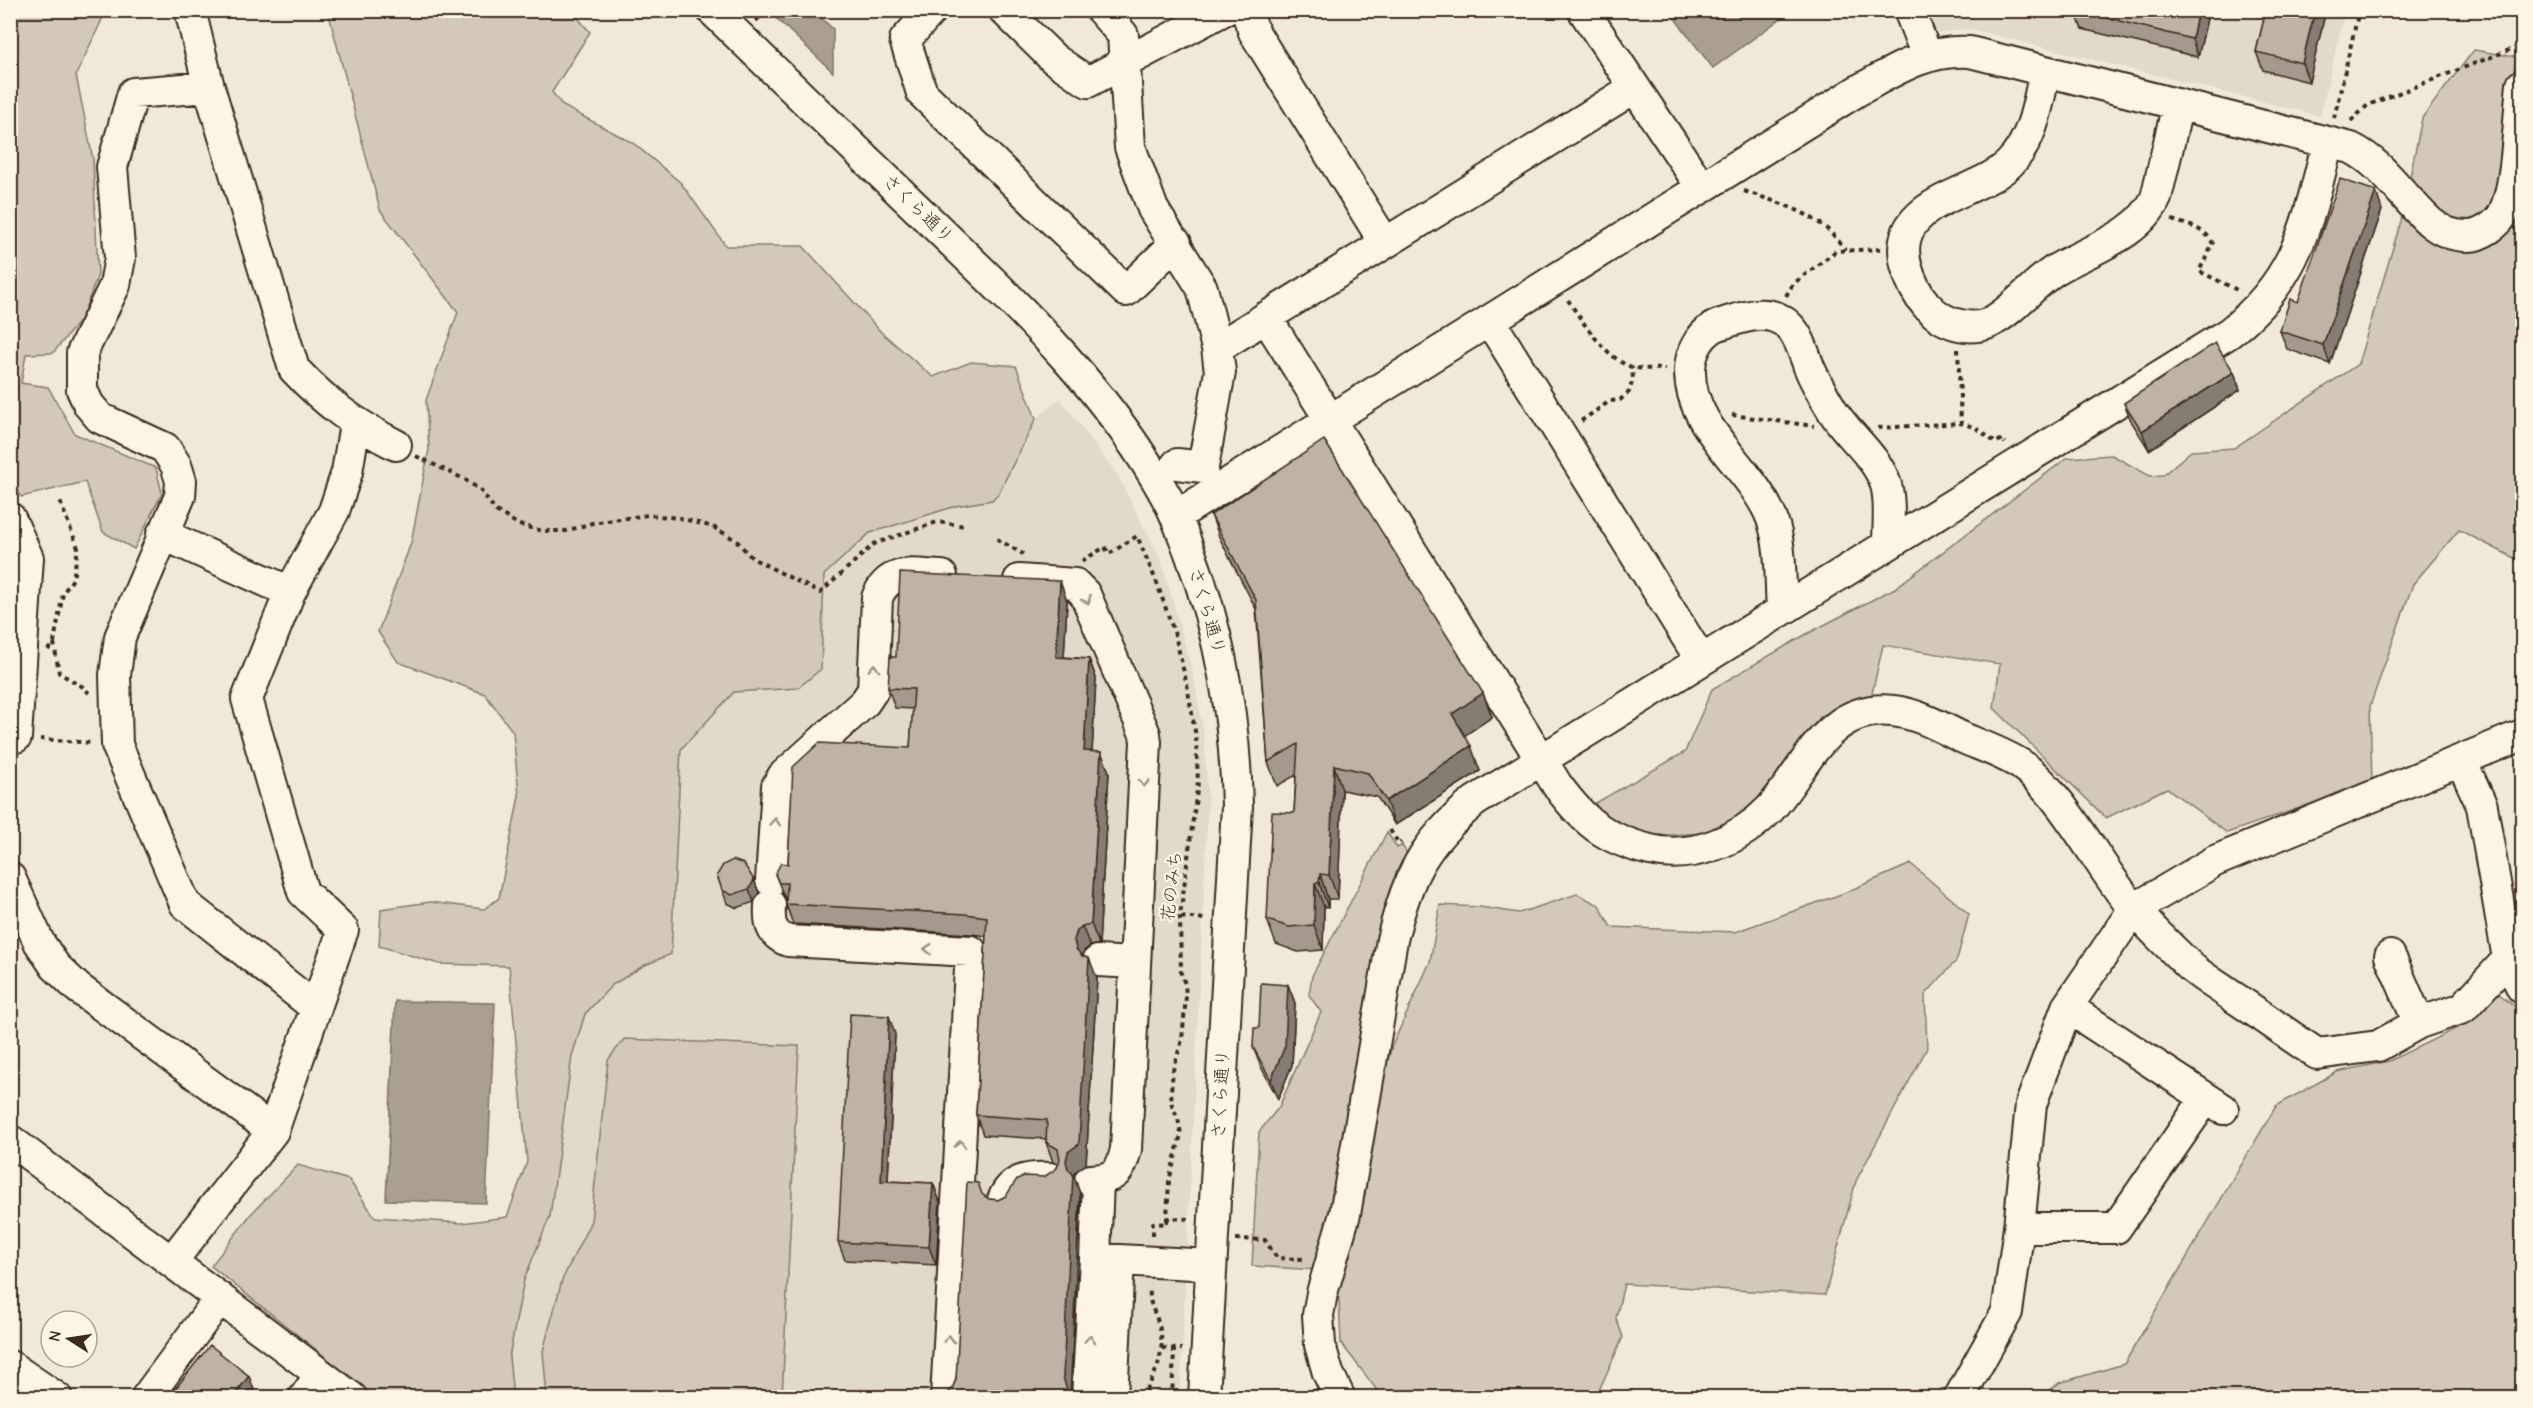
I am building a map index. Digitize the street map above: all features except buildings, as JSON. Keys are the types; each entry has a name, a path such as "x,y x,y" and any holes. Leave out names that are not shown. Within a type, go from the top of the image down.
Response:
{"street":[{"path":"190,10 209,87 294,369 319,396 355,424 396,445"},
{"name":"さくら通り","path":"712,10 984,273 1083,377 1143,458 1176,516 1212,619 1229,701 1236,759 1237,806 1204,1398"},
{"path":"932,10 905,40 922,93 1126,291 1176,243"},
{"path":"1004,10 1054,59 1088,82 1224,10"},
{"path":"1101,10 1123,35 1130,147 1153,209 1202,288 1217,348 1220,372 1203,467 1177,464"},
{"path":"1246,10 1254,32 1385,243"},
{"path":"1583,10 1634,88 1708,184"},
{"path":"1909,10 1927,56"},
{"path":"1176,516 1857,91 1905,64 1927,56 1955,51 1970,52 2351,148 2367,156 2431,222 2445,232 2458,236 2473,236 2488,230 2503,214 2510,194 2522,90"},
{"path":"2045,71 2034,120 2026,141 2012,161 1998,174 1952,194 1927,209 1915,221 1907,236 1904,250 1906,266 1915,287 1929,310 1944,321 1972,327 1989,323 2006,313 2054,271 2138,224 2150,212 2156,198 2178,104"},
{"path":"209,87 133,93 112,167 120,258 115,285 82,353 82,390 89,405 100,418 165,448 177,465 181,481 180,496 120,637 111,744 185,904 316,1008"},
{"path":"1217,348 1634,88"},
{"path":"1340,1398 1328,1373 1320,1345 1318,1315 1322,1293 1345,1214 1392,940 1401,904 1422,856 1454,818 1474,801 2229,333 2247,319 2292,263 2307,224 2328,142"},
{"path":"1782,610 1777,542 1772,519 1750,482 1713,433 1696,400 1690,370 1694,350 1712,327 1755,313 1773,317 1789,326 1800,343 1810,369 1832,410 1879,468 1887,488 1888,544"},
{"path":"1266,317 1575,809 1602,833 1629,845 1657,852 1689,852 1719,844 1747,828 1770,808 1818,742 1837,725 1863,713 1891,710 1923,718 2023,767 2052,796 2133,909 2194,969 2317,1054 2378,1046 2419,1023 2463,1008 2508,959"},
{"path":"1490,321 1701,660"},
{"path":"172,1261 273,1131 343,930 303,892 247,699 290,592 334,511 347,472 355,424"},
{"path":"10,518 28,558 19,738"},
{"path":"162,534 290,592"},
{"path":"946,1398 982,953 788,941 780,938 771,929 770,893 777,786 783,776 866,702 873,690 877,598 882,586 893,577 906,574 1075,584 1085,594 1145,734 1126,1149 1123,1165 1116,1174 1094,1180 1107,1259 1112,1398"},
{"path":"1959,1398 2007,1312 2019,1228 2031,1104 2067,1007 2133,909 2215,861 2523,735"},
{"path":"2461,760 2482,806 2508,959 2523,988"},
{"path":"10,878 39,942 55,966 78,988 273,1131"},
{"path":"2390,956 2419,1023"},
{"path":"1098,961 1135,963"},
{"path":"2019,1228 2116,1228 2215,1103 2067,1007"},
{"path":"10,1140 220,1298 312,1386 352,1398"},
{"path":"1002,1203 1005,1193 1013,1184 1024,1178 1050,1178"},
{"path":"1107,1259 1211,1265"},
{"path":"1087,1398 1107,1259"},
{"path":"146,1398 220,1298"},
{"path":"10,1366 57,1398"}],"path":[{"path":"2328,142 2359,10"},
{"path":"2328,142 2368,105 2523,45"},
{"path":"1708,184 1815,218 1834,234 1845,250"},
{"path":"2150,212 2202,231 2209,237 2212,244 2199,271 2261,302"},
{"path":"1773,317 1793,284 1836,251 1864,248 1904,250"},
{"path":"1585,325 1606,350 1632,367 1690,370"},
{"path":"1957,325 1961,423"},
{"path":"1560,435 1610,402 1620,400 1629,392 1633,379 1632,367"},
{"path":"396,445 466,480 482,491 496,511 519,525 543,531 566,531 592,523 648,515 680,518 713,527 736,540 752,558 820,593 874,544 937,522 966,526"},
{"path":"58,499 78,548 73,579 63,593 54,642 59,673 83,687 96,700"},
{"name":"花のみち","path":"1076,564 1105,547 1109,554 1137,536 1175,635 1196,737 1198,782 1180,917 1181,973 1186,996 1182,1040 1173,1070 1171,1091 1172,1106 1178,1118 1181,1134 1169,1181 1167,1218"},
{"path":"997,539 1031,558"},
{"path":"45,653 54,642"},
{"path":"19,738 111,744"},
{"path":"1168,917 1207,919"},
{"path":"1153,1235 1153,1223 1167,1224 1167,1218 1192,1219"},
{"path":"1235,1239 1265,1240 1276,1258 1304,1259 1309,1269"},
{"path":"1141,1397 1155,1377 1162,1348 1161,1334 1149,1303 1150,1288"},
{"path":"1162,1348 1185,1350"},
{"path":"1172,1398 1174,1349"}],"shaded area":[{"path":"10,11 106,11 76,75 93,159 98,275 81,319 53,353 26,354 21,383 48,387 75,434 156,468 162,493 134,549 103,532 85,482 21,497 11,475"},
{"path":"328,11 572,11 590,32 552,92 563,106 633,143 681,183 726,246 803,246 881,332 933,377 971,362 1016,366 1036,419 998,494 992,500 956,506 870,533 824,575 821,669 798,688 734,692 681,749 671,954 643,966 612,985 585,1014 572,1056 550,1216 524,1280 509,1357 513,1397 344,1397 350,1383 344,1372 211,1266 251,1214 298,1165 349,1180 375,1217 462,1223 507,1217 527,1162 509,966 439,964 379,946 381,909 430,902 484,909 499,898 519,796 513,732 485,694 398,662 378,632 411,543 429,449 426,400 458,312 380,210"},
{"path":"785,11 814,11 833,29 833,72 777,19"},
{"path":"1669,11 1791,11 1713,68"},
{"path":"1925,11 2345,11 2320,116 1970,29 1939,33 1928,21"},
{"path":"2474,50 2516,57 2504,143 2522,181 2522,562 2459,530 2413,584 2370,706 2372,783 2227,833 2167,788 2106,818 1994,708 2000,664 1883,645 1871,698 1821,716 1750,809 1709,833 1645,836 1613,821 1592,805 1685,752 1712,689 1803,636 1895,588 2067,458 2112,455 2150,476 2163,475 2191,451 2234,448 2358,364 2401,221 2422,118"},
{"path":"1060,398 1118,476 1161,560 1193,673 1204,735 1208,805 1180,1397 513,1397 509,1357 524,1280 550,1216 572,1056 585,1014 612,985 643,966 671,954 681,749 734,692 798,688 821,669 824,575 870,533 956,506 992,500 998,494 1036,419"},
{"path":"1387,832 1397,848 1402,845 1409,857 1334,1210 1318,1270 1252,1266 1259,1132 1279,1107 1321,1012 1309,995 1312,976"},
{"path":"1911,864 1969,914 1957,960 1925,995 1927,1048 1856,1181 1825,1295 1624,1284 1616,1318 1623,1337 1596,1397 1383,1398 1341,1343 1338,1280 1367,1128 1392,1046 1430,962 1440,905 1480,907 1519,913 1577,894 1599,905 1611,927 1735,932 1844,893"},
{"path":"2497,992 2519,1010 2522,1059 2522,1397 2040,1398 2059,1383 2124,1364 2276,1106 2337,1072 2389,1061 2472,1021"},
{"path":"395,1001 495,1003 486,1203 386,1200"},
{"path":"624,1039 799,1046 782,1397 547,1397 543,1351 562,1280 591,1221 608,1060"}]}
